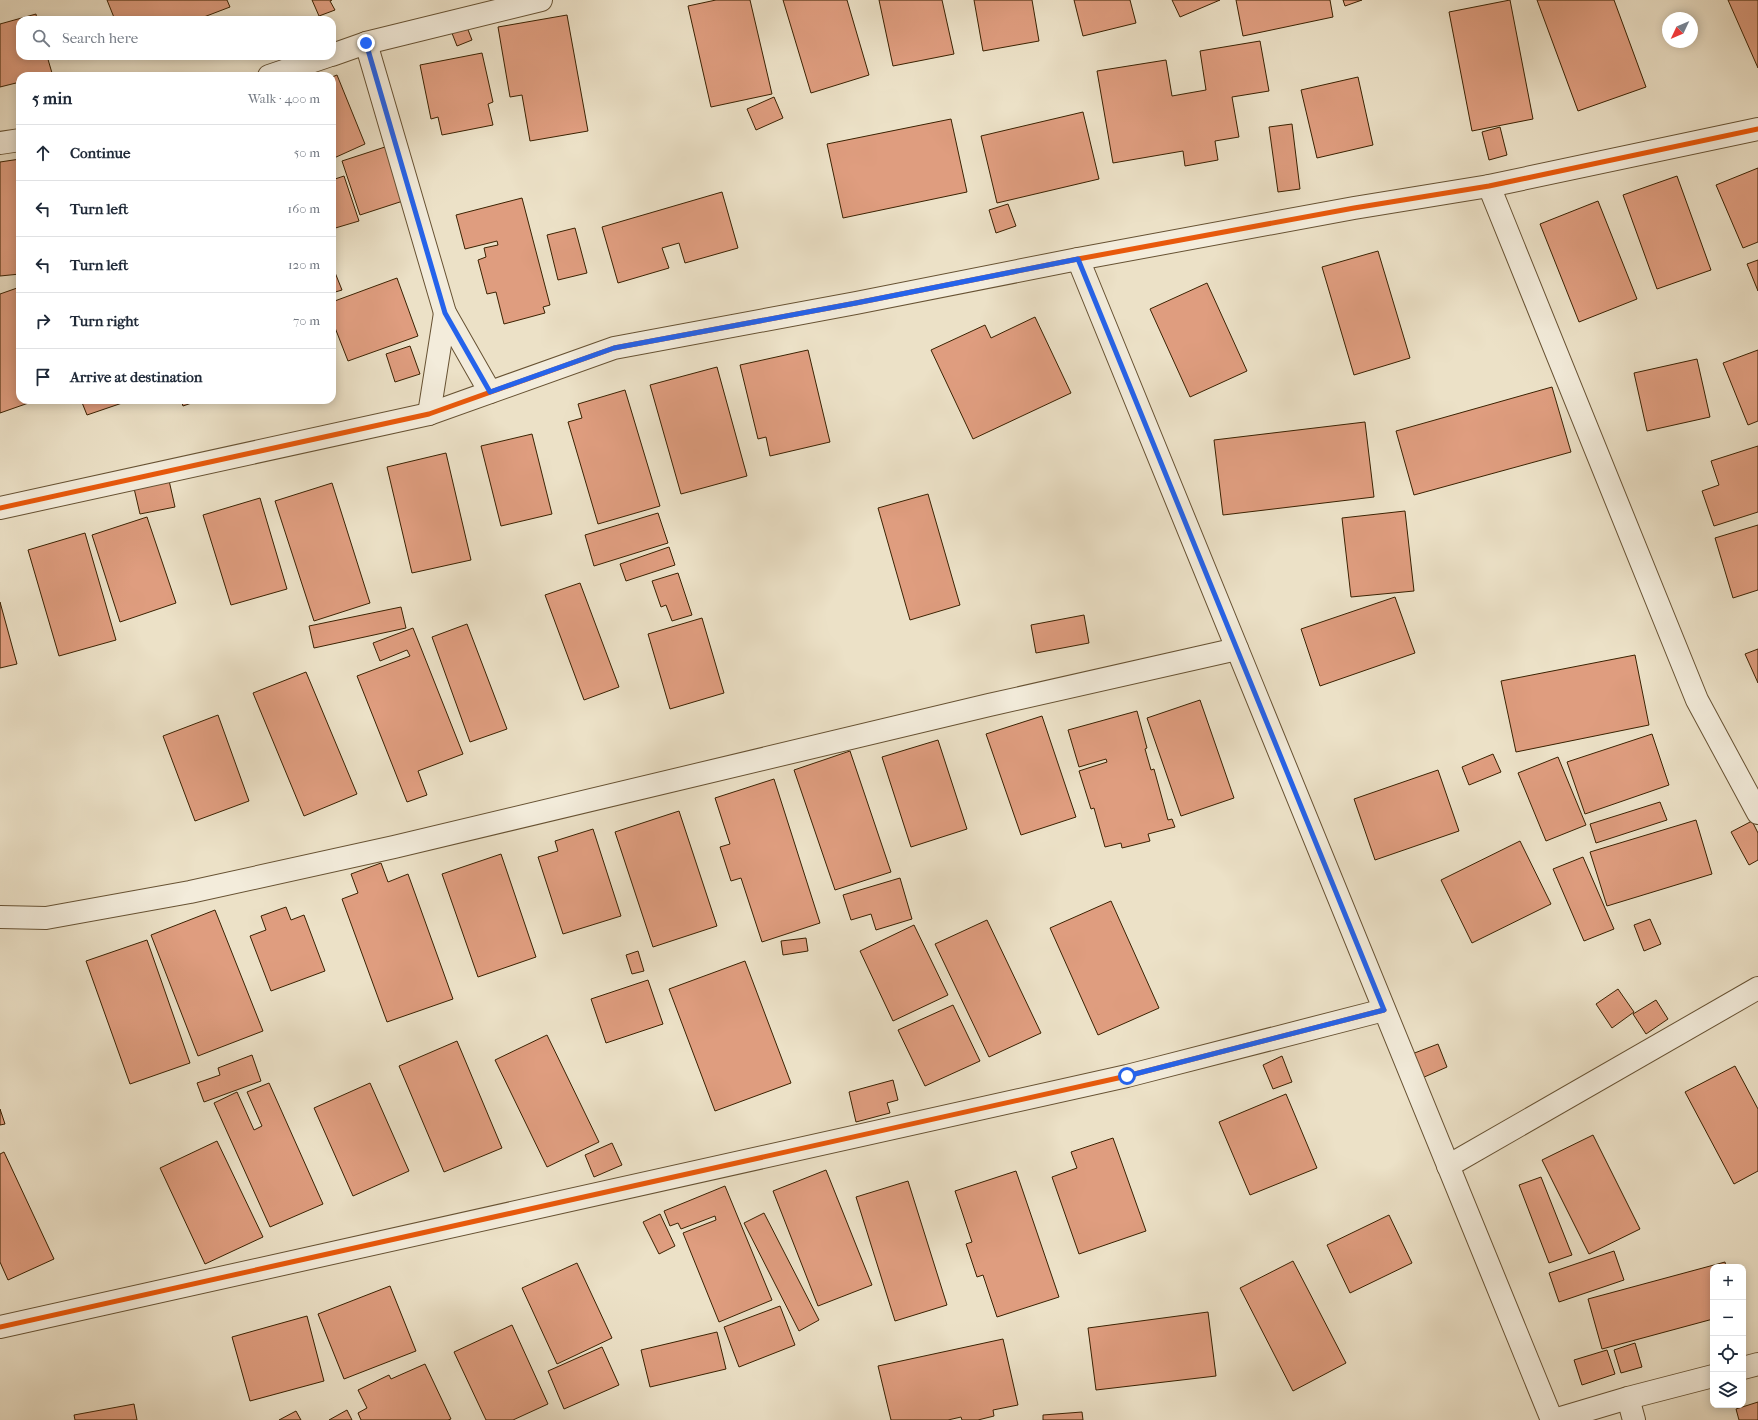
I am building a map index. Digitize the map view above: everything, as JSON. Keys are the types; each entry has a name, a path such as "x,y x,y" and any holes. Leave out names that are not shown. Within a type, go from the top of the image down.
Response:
{"street":[{"path":"336,54 366,43 531,1"},
{"path":"366,43 445,313 490,392"},
{"path":"281,72 316,60"},
{"path":"0,508 429,414 614,348 1078,259 1346,210 1489,186 1758,129"},
{"path":"0,143 16,141"},
{"path":"1489,186 1697,700 1758,813"},
{"path":"1078,259 1553,1420 1628,1398 1710,1377"},
{"path":"429,414 445,313"},
{"path":"0,917 46,918 190,892 394,847 982,707 1237,649"},
{"path":"1448,1166 1758,988"},
{"path":"0,1327 1127,1076 1384,1010"},
{"path":"1746,1367 1758,1364"},
{"path":"1628,1398 1634,1420"}],"building":[{"path":"107,0 227,0 230,7 206,16 113,16"},
{"path":"312,0 332,0 330,1 335,10 319,16"},
{"path":"716,0 750,0 772,94 711,107 688,6"},
{"path":"783,0 847,0 869,75 811,93"},
{"path":"879,0 942,0 954,54 893,66"},
{"path":"974,0 1032,0 1039,41 983,51"},
{"path":"1074,0 1130,0 1136,23 1083,36"},
{"path":"1172,0 1220,0 1180,17"},
{"path":"1236,0 1330,0 1333,17 1243,36"},
{"path":"1343,0 1362,0 1345,6"},
{"path":"1510,0 1533,119 1472,131 1449,12"},
{"path":"1537,0 1614,0 1646,87 1578,111"},
{"path":"1728,0 1758,0 1758,68"},
{"path":"567,15 588,131 530,141 522,95 510,97 498,27"},
{"path":"16,20 16,60 48,60 52,72 16,72 16,83 0,87 0,24"},
{"path":"465,22 472,40 457,46 450,28"},
{"path":"1260,41 1269,91 1232,97 1239,137 1215,141 1218,160 1185,166 1183,151 1113,163 1097,71 1166,60 1172,96 1206,90 1200,51"},
{"path":"482,53 493,102 488,104 493,125 442,135 438,117 431,119 420,65"},
{"path":"336,75 365,144 336,157"},
{"path":"1358,77 1373,145 1317,158 1301,90"},
{"path":"774,97 783,118 756,130 747,109"},
{"path":"1083,112 1099,179 997,203 981,136"},
{"path":"951,119 967,192 843,218 827,144"},
{"path":"1292,124 1300,189 1278,192 1269,127"},
{"path":"1500,127 1507,155 1489,160 1482,132"},
{"path":"388,146 406,200 360,215 342,161"},
{"path":"16,160 16,274 0,276 0,162"},
{"path":"1758,168 1758,242 1743,248 1716,185"},
{"path":"344,176 359,221 336,228 336,179"},
{"path":"1677,176 1711,270 1657,289 1623,195"},
{"path":"722,192 738,248 685,263 679,243 662,248 669,268 618,283 602,227"},
{"path":"522,198 550,305 543,307 545,313 504,324 496,292 487,294 478,260 486,257 484,248 498,245 497,241 465,249 456,215"},
{"path":"1598,201 1637,299 1579,322 1540,224"},
{"path":"1008,204 1016,226 996,233 989,210"},
{"path":"575,228 587,273 558,280 547,235"},
{"path":"1378,251 1410,358 1354,375 1322,267"},
{"path":"1758,260 1758,291 1747,264"},
{"path":"336,275 342,290 336,292"},
{"path":"397,278 418,336 348,361 336,330 336,301"},
{"path":"1207,283 1247,371 1190,397 1150,309"},
{"path":"16,288 16,404 26,404 0,413 0,294"},
{"path":"1035,317 1071,393 973,439 931,350 985,325 991,338"},
{"path":"410,346 420,374 395,382 386,354"},
{"path":"808,350 830,442 770,456 766,437 758,439 740,365"},
{"path":"1758,350 1758,421 1748,425 1723,363"},
{"path":"1697,359 1710,417 1647,431 1634,373"},
{"path":"717,367 747,476 681,494 650,385"},
{"path":"1552,387 1571,452 1414,495 1396,431"},
{"path":"625,390 660,506 598,524 568,422 582,418 578,404"},
{"path":"83,404 119,404 87,415"},
{"path":"1365,422 1374,497 1223,515 1214,440"},
{"path":"532,434 552,514 501,526 481,446"},
{"path":"1758,446 1758,512 1714,526 1702,491 1719,485 1711,461"},
{"path":"446,453 471,560 412,573 387,467"},
{"path":"168,476 175,507 140,514 133,484"},
{"path":"332,483 370,603 314,621 275,501"},
{"path":"928,494 960,605 910,620 878,508"},
{"path":"260,498 287,589 231,605 203,515"},
{"path":"1405,511 1414,591 1351,597 1342,518"},
{"path":"658,513 668,543 594,566 585,535"},
{"path":"147,517 176,603 120,622 92,535"},
{"path":"1758,525 1758,590 1733,598 1715,538"},
{"path":"85,533 116,640 59,656 28,550"},
{"path":"669,547 675,565 626,581 620,564"},
{"path":"678,573 692,615 672,621 666,605 661,607 652,581"},
{"path":"580,583 619,687 584,700 545,595"},
{"path":"1395,597 1415,653 1320,686 1301,629"},
{"path":"0,602 17,664 0,668"},
{"path":"401,607 406,628 314,648 309,626"},
{"path":"1084,615 1089,643 1036,653 1031,625"},
{"path":"702,618 724,693 670,709 648,634"},
{"path":"467,624 507,729 470,742 432,637"},
{"path":"413,628 463,754 418,771 427,795 407,802 357,676 410,656 407,650 380,661 373,643"},
{"path":"1758,649 1758,683 1745,654"},
{"path":"1635,655 1649,725 1516,752 1501,681"},
{"path":"306,672 357,794 304,816 253,693"},
{"path":"1200,700 1234,798 1181,816 1147,718"},
{"path":"1137,711 1151,770 1154,769 1168,820 1172,819 1175,827 1148,834 1150,841 1122,848 1121,843 1105,847 1094,808 1091,809 1079,771 1107,762 1106,759 1079,767 1068,730"},
{"path":"218,715 249,801 195,821 163,736"},
{"path":"1042,716 1076,817 1021,835 986,734"},
{"path":"1652,734 1669,785 1585,814 1567,762"},
{"path":"938,740 967,829 911,847 882,757"},
{"path":"850,751 891,872 835,890 794,770"},
{"path":"1493,754 1501,772 1469,785 1462,767"},
{"path":"1558,757 1586,825 1546,841 1518,773"},
{"path":"1438,770 1459,831 1375,860 1354,799"},
{"path":"774,779 820,923 762,942 741,878 731,881 720,847 730,844 715,798"},
{"path":"1660,802 1667,820 1596,843 1590,824"},
{"path":"679,811 717,926 653,947 615,832"},
{"path":"1696,820 1712,874 1607,906 1590,852"},
{"path":"1752,821 1758,833 1758,860 1749,865 1731,832"},
{"path":"593,829 621,916 563,934 538,857 558,851 555,841"},
{"path":"1520,841 1551,904 1472,943 1441,880"},
{"path":"501,854 536,957 478,977 442,874"},
{"path":"1583,857 1614,929 1584,941 1553,869"},
{"path":"381,863 388,882 408,874 453,999 387,1022 342,899 358,893 351,874"},
{"path":"900,878 912,919 876,930 871,914 851,920 843,895"},
{"path":"1111,901 1159,1008 1098,1035 1050,928"},
{"path":"286,907 291,920 304,915 325,971 271,991 250,936 266,930 261,916"},
{"path":"215,910 263,1031 198,1056 151,935"},
{"path":"1650,919 1661,944 1644,951 1634,925"},
{"path":"987,920 1041,1033 989,1057 935,944"},
{"path":"914,925 948,995 893,1021 860,951"},
{"path":"806,938 808,951 783,955 781,941"},
{"path":"147,940 190,1063 130,1084 86,961"},
{"path":"638,951 644,971 632,974 626,955"},
{"path":"745,961 791,1083 715,1111 669,989"},
{"path":"648,980 663,1024 606,1043 591,999"},
{"path":"1618,989 1634,1012 1612,1028 1596,1004"},
{"path":"1656,1000 1668,1019 1646,1034 1633,1014"},
{"path":"953,1005 980,1061 925,1086 898,1030"},
{"path":"547,1035 599,1142 547,1167 495,1060"},
{"path":"457,1041 502,1148 444,1172 399,1066"},
{"path":"1438,1044 1447,1067 1422,1078 1412,1054"},
{"path":"252,1055 261,1081 204,1102 197,1083 220,1075 218,1068"},
{"path":"1282,1056 1292,1082 1273,1089 1263,1065"},
{"path":"1735,1066 1758,1109 1758,1171 1734,1184 1685,1092"},
{"path":"893,1080 898,1100 887,1103 890,1113 856,1122 849,1092"},
{"path":"269,1083 323,1204 270,1227 214,1103 237,1092 254,1130 262,1126 247,1092"},
{"path":"370,1083 409,1171 353,1196 314,1108"},
{"path":"1286,1094 1317,1168 1250,1195 1219,1122"},
{"path":"0,1109 5,1124 0,1125"},
{"path":"1593,1135 1640,1229 1589,1254 1542,1160"},
{"path":"1113,1138 1146,1231 1079,1254 1052,1177 1077,1168 1071,1152"},
{"path":"217,1141 263,1237 205,1264 160,1168"},
{"path":"612,1143 622,1165 594,1177 585,1155"},
{"path":"4,1152 54,1259 8,1280 0,1262 0,1154"},
{"path":"826,1170 872,1285 818,1306 773,1191"},
{"path":"1016,1171 1059,1297 997,1317 983,1275 977,1277 966,1244 972,1242 955,1191"},
{"path":"1541,1177 1572,1255 1549,1263 1519,1185"},
{"path":"908,1181 947,1305 895,1321 856,1197"},
{"path":"725,1186 772,1300 719,1322 683,1233 716,1220 715,1216 681,1229 678,1223 670,1226 664,1211"},
{"path":"764,1213 819,1320 799,1331 744,1223"},
{"path":"660,1214 675,1246 659,1254 643,1222"},
{"path":"1389,1215 1412,1263 1350,1293 1327,1245"},
{"path":"1614,1251 1624,1280 1559,1302 1549,1273"},
{"path":"1293,1261 1346,1363 1293,1391 1240,1288"},
{"path":"577,1263 612,1338 557,1364 522,1288"},
{"path":"1710,1266 1710,1320 1602,1349 1588,1299"},
{"path":"390,1286 416,1351 344,1379 318,1314"},
{"path":"780,1306 795,1345 739,1367 724,1327"},
{"path":"1208,1312 1216,1376 1096,1390 1088,1328"},
{"path":"307,1316 324,1381 250,1401 232,1337"},
{"path":"512,1325 548,1404 513,1420 486,1420 454,1352"},
{"path":"717,1332 726,1369 650,1387 641,1350"},
{"path":"1003,1339 1018,1405 993,1410 994,1416 978,1420 962,1420 961,1417 948,1420 891,1420 878,1366"},
{"path":"1635,1343 1642,1367 1621,1373 1614,1350"},
{"path":"602,1347 619,1385 564,1409 548,1371"},
{"path":"1607,1350 1615,1374 1582,1385 1574,1360"},
{"path":"425,1364 451,1419 361,1420 358,1413 367,1408 358,1390 389,1375 391,1379"},
{"path":"1758,1402 1758,1420 1739,1420 1736,1409 1746,1408 1746,1406"},
{"path":"134,1404 137,1420 75,1420 74,1415"},
{"path":"347,1410 352,1420 329,1420"},
{"path":"296,1411 301,1420 279,1420"},
{"path":"1082,1412 1083,1420 1043,1420 1043,1415"}],"cycle path":[{"path":"0,508 429,414 614,348 856,303 1078,259 1354,208 1489,186 1758,129"},
{"path":"0,1327 1127,1076 1384,1010"}],"route":[{"path":"366,43 445,313 490,392 614,348 856,303 1078,259 1384,1010 1127,1076"}]}
